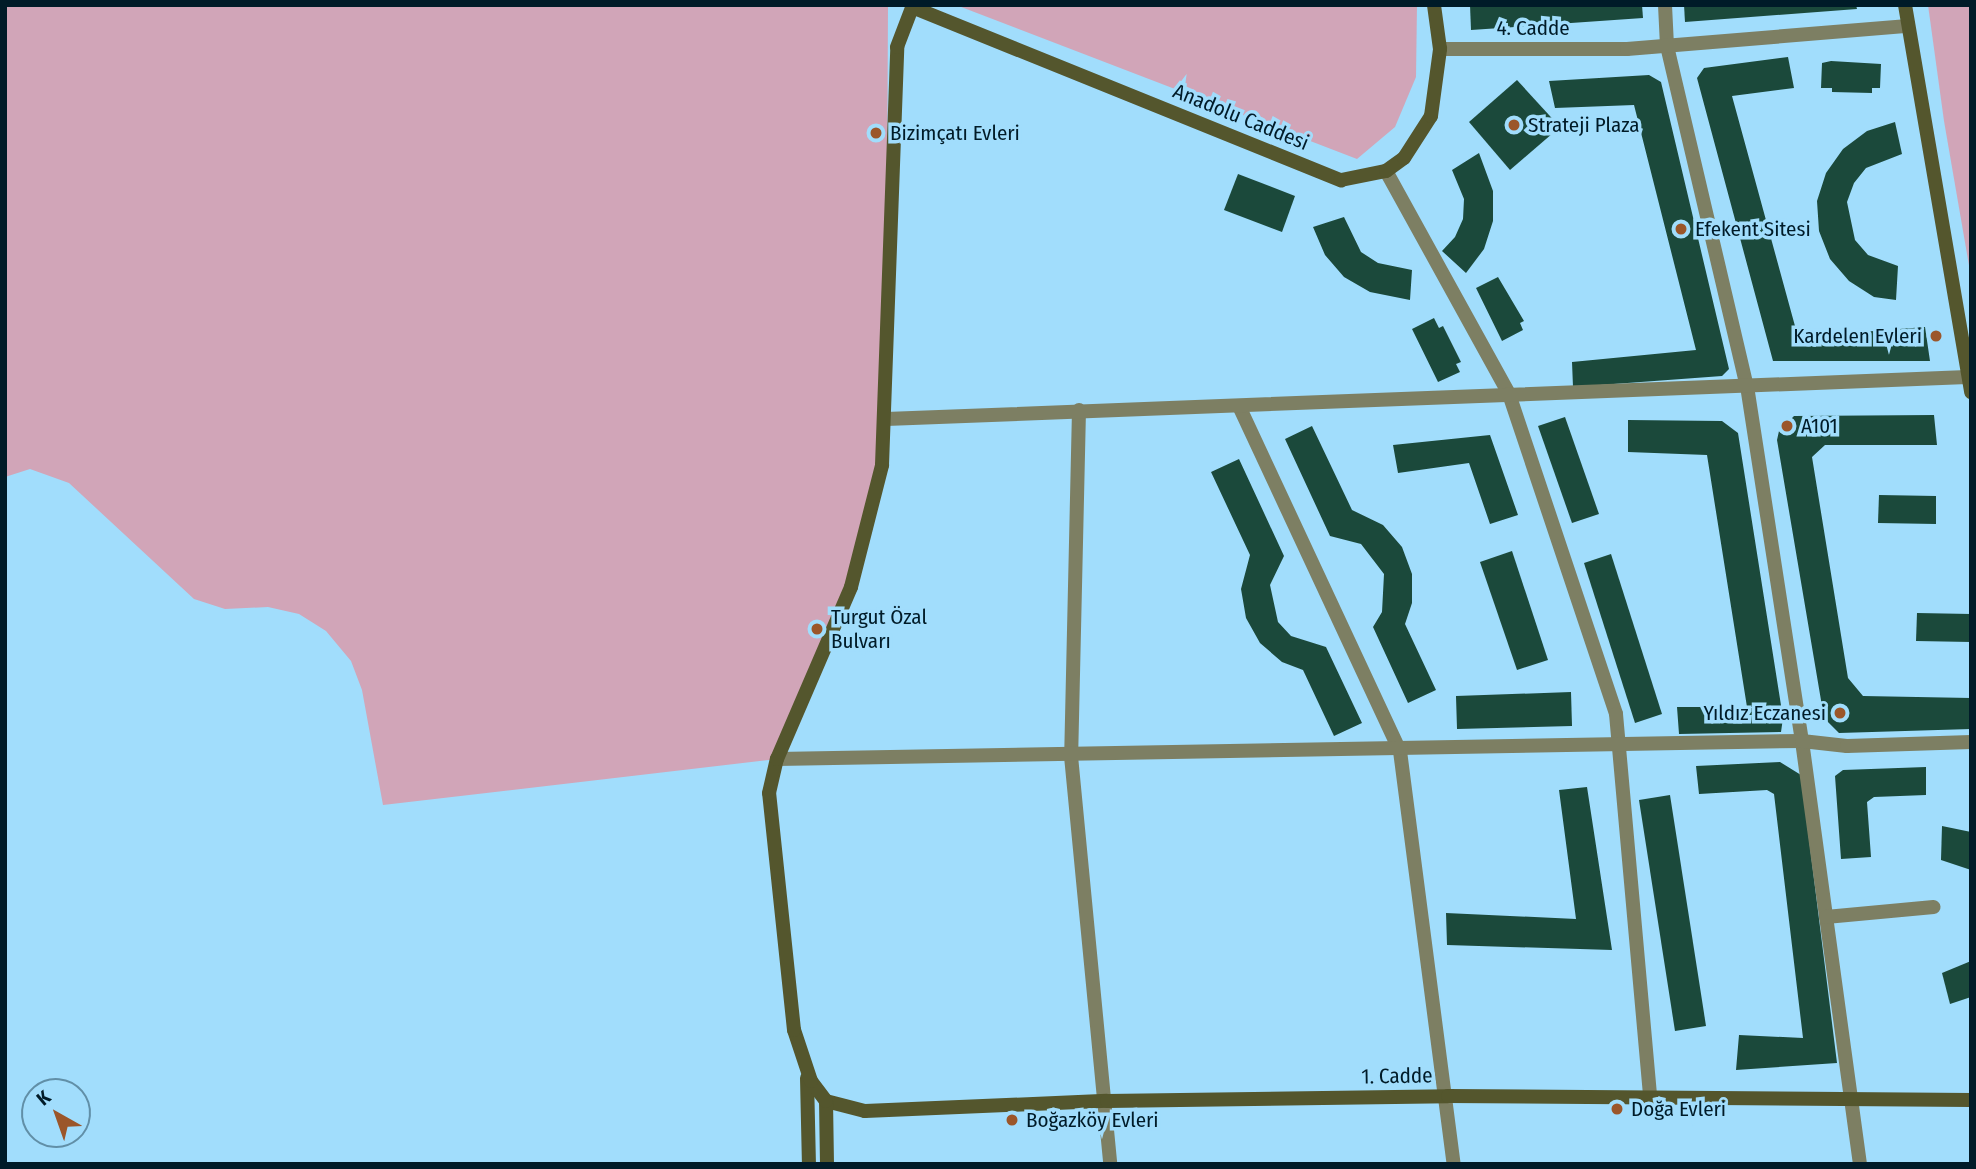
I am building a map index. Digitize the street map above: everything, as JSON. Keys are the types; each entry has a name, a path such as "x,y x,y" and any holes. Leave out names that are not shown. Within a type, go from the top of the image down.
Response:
{"street":[{"path":"1434,5 1440,49 1431,116 1404,158 1386,171 1509,394 1616,714 1650,1096"},
{"path":"1665,5 1667,46 1747,386 1802,741 1860,1164"},
{"path":"886,419 1787,384 1969,384 1905,5"},
{"path":"809,1164 806,1070 792,1018 769,819 776,758 850,587 882,466 886,419 897,47 913,6"},
{"name":"Anadolu Caddesi","path":"913,6 1342,180 1386,171"},
{"name":"4. Cadde","path":"1440,49 1627,49 1908,26"},
{"path":"1239,406 1400,751 1448,1096 1454,1164"},
{"path":"1079,410 1071,756 1107,1101 1110,1164"},
{"path":"776,758 1400,751 1776,741 1847,746 1971,742"},
{"path":"1826,917 1934,907"},
{"path":"806,1070 826,1101 827,1164"},
{"name":"1. Cadde","path":"826,1101 865,1111 1107,1101 1448,1096 1971,1100"}],"shaded area":[{"path":"5,5 888,5 886,419 866,535 777,759 383,805 362,690 351,661 326,631 299,614 268,607 225,609 194,599 69,483 30,469 5,477"},
{"path":"956,5 1417,5 1416,77 1395,127 1357,159"},
{"path":"1928,5 1971,5 1971,277 1944,121"}],"building":[{"path":"1470,5 1642,5 1643,18 1471,30"},
{"path":"1684,5 1856,5 1857,9 1685,22"},
{"path":"1788,57 1794,88 1732,96 1798,337 1925,327 1930,361 1773,361 1697,78 1704,68"},
{"path":"1831,61 1881,64 1880,88 1872,88 1872,93 1832,92 1832,88 1821,88 1822,63"},
{"name":"Efekent Sitesi","path":"1649,75 1661,82 1729,369 1722,376 1573,387 1572,362 1696,350 1634,105 1555,108 1549,81"},
{"name":"Strateji Plaza","path":"1517,80 1560,127 1510,170 1469,122"},
{"path":"1895,122 1902,154 1866,168 1854,183 1847,202 1855,240 1868,255 1898,266 1896,300 1874,297 1849,281 1830,259 1819,231 1817,201 1826,173 1843,149 1867,131"},
{"path":"1479,153 1493,191 1493,221 1484,249 1466,273 1442,251 1455,237 1463,219 1464,199 1452,170"},
{"path":"1238,174 1295,196 1282,232 1224,210"},
{"path":"1344,217 1361,252 1378,263 1412,270 1410,300 1370,292 1344,277 1325,255 1313,227"},
{"path":"1498,277 1524,321 1520,323 1523,330 1502,341 1476,288"},
{"path":"1434,318 1439,328 1443,326 1461,362 1456,364 1460,372 1438,382 1412,329"},
{"path":"1934,415 1937,445 1825,445 1812,457 1848,678 1863,696 1971,698 1971,729 1839,733 1824,718 1777,440 1779,431 1794,416"},
{"path":"1565,417 1599,514 1572,523 1538,426"},
{"path":"1628,420 1722,421 1738,433 1783,718 1781,732 1679,734 1677,707 1747,707 1707,455 1628,452"},
{"path":"1312,426 1352,510 1383,525 1402,547 1412,574 1412,603 1405,624 1436,690 1408,703 1373,627 1382,612 1384,574 1361,544 1330,536 1285,439"},
{"path":"1490,435 1518,515 1490,524 1469,463 1398,473 1393,445"},
{"path":"1239,459 1284,556 1270,585 1278,622 1291,636 1326,647 1362,723 1334,736 1303,670 1282,662 1260,643 1246,618 1241,589 1250,555 1211,472"},
{"path":"1879,495 1936,496 1936,524 1878,523"},
{"path":"1512,551 1548,660 1517,670 1480,562"},
{"path":"1611,554 1662,714 1635,723 1584,563"},
{"path":"1917,613 1971,614 1971,642 1916,641"},
{"path":"1571,692 1572,726 1457,729 1456,696"},
{"path":"1780,762 1801,775 1837,1063 1736,1070 1739,1035 1803,1038 1774,794 1767,790 1699,794 1696,766"},
{"path":"1926,767 1926,795 1874,797 1867,802 1871,857 1841,859 1835,776 1843,770"},
{"path":"1587,787 1612,950 1447,945 1446,913 1576,919 1559,790"},
{"path":"1670,795 1706,1026 1675,1031 1639,800"},
{"path":"1942,826 1971,832 1971,870 1941,860"},
{"path":"1971,961 1971,997 1950,1004 1942,973"}],"place":[{"name":"Strateji Plaza","path":"1514,125"},
{"name":"Bizimçatı Evleri","path":"876,133"},
{"name":"Efekent Sitesi","path":"1681,229"},
{"name":"Kardelen Evleri","path":"1936,336"},
{"name":"A101","path":"1787,426"},
{"name":"Turgut Özal Bulvarı","path":"817,629"},
{"name":"Yıldız Eczanesi","path":"1840,713"},
{"name":"Doğa Evleri","path":"1617,1109"},
{"name":"Boğazköy Evleri","path":"1012,1120"}]}
